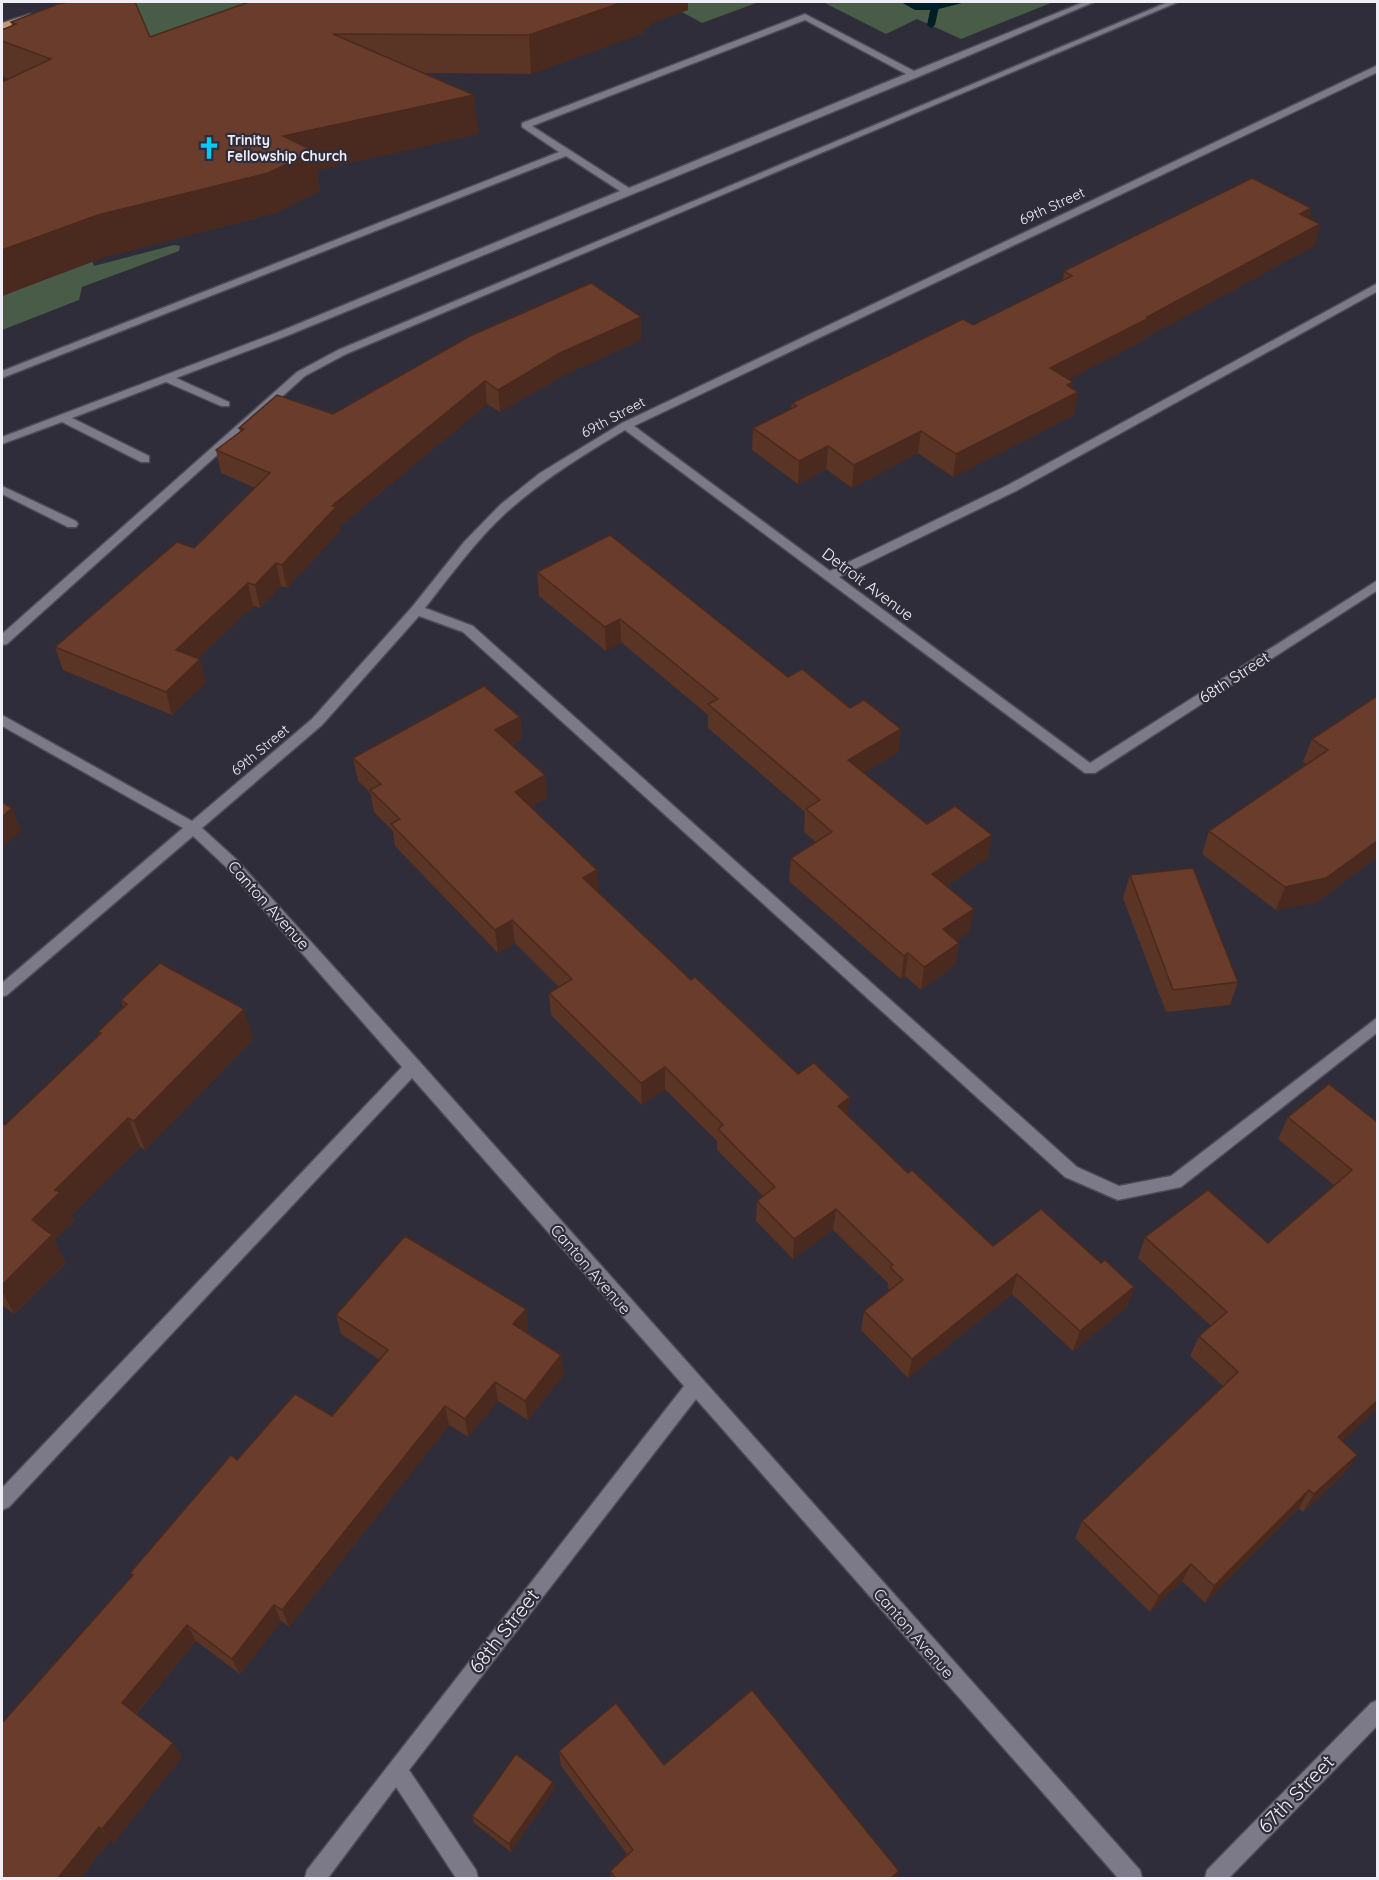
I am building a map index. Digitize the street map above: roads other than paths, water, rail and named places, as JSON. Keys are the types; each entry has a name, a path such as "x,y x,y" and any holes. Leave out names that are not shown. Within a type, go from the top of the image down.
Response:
{"main road":[{"path":"2,26 35,15"}],"street":[{"path":"2,441 280,335 1088,2"},
{"path":"2,641 301,374 342,352 1174,2"},
{"path":"628,192 525,125 805,17 915,75"},
{"name":"69th Street","path":"2,992 317,722 417,610 468,545 504,508 554,469 626,426 1377,68"},
{"path":"2,375 567,152"},
{"path":"830,576 1012,488 1377,286"},
{"path":"166,378 225,404"},
{"path":"62,418 145,459"},
{"name":"Detroit Avenue","path":"626,426 1090,770"},
{"path":"2,490 72,524"},
{"name":"68th Street","path":"1090,770 1377,584"},
{"path":"417,610 468,629 1071,1172 1118,1193 1175,1182 1377,1023"},
{"name":"Canton Avenue","path":"2,720 192,827 231,863 1131,1878"},
{"path":"2,1501 412,1066"},
{"name":"68th Street","path":"315,1878 694,1386"},
{"name":"67th Street","path":"1215,1878 1377,1710"},
{"path":"397,1769 468,1878"}],"water":[{"path":"901,2 966,2 935,10 915,10"}],"waterway":[{"path":"931,25 936,2"}],"place":[{"name":"Trinity Fellowship Church","path":"209,148"}]}
